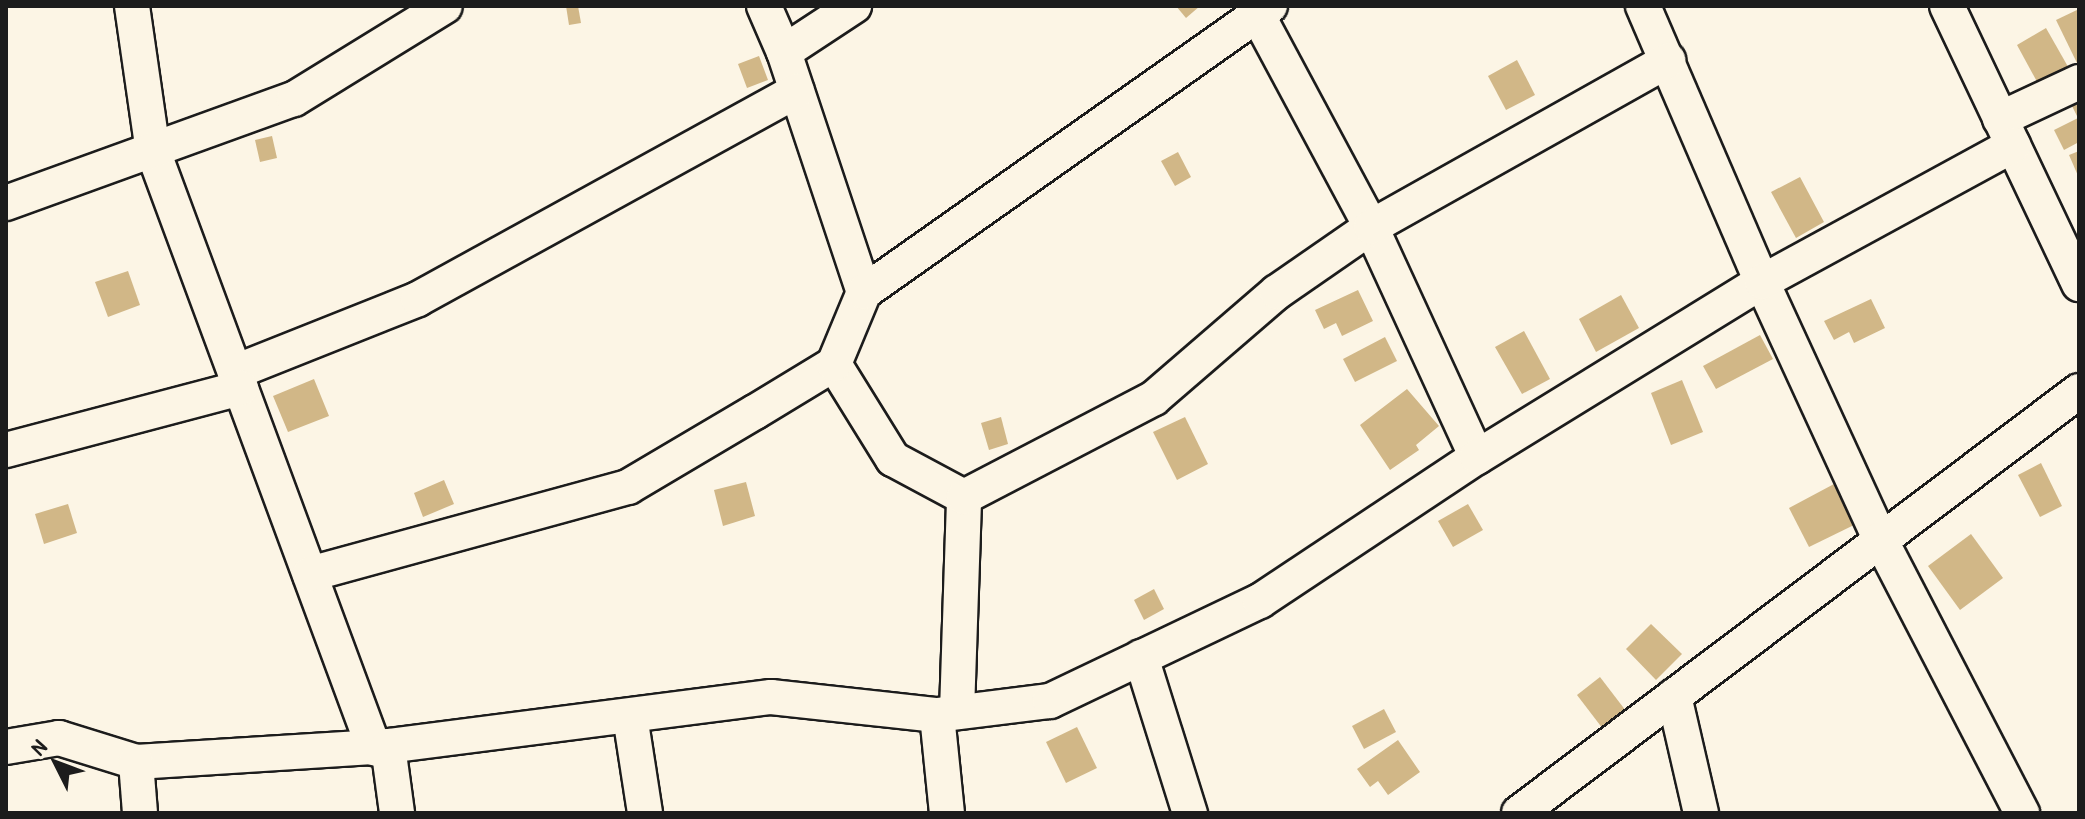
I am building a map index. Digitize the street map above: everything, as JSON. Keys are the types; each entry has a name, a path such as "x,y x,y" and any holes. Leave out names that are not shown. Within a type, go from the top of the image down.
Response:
{"street":[{"path":"132,6 153,151 310,574 381,747 397,813"},
{"path":"6,203 294,99 445,6"},
{"path":"764,6 784,52 864,292"},
{"path":"784,52 854,6"},
{"path":"1643,6 1762,282 1880,539 2022,813"},
{"path":"1947,6 2079,284"},
{"path":"310,574 628,487 834,364 864,292 1263,10 1371,227 1477,457"},
{"path":"964,497 1154,398 1277,292 1371,227 1668,60"},
{"path":"6,747 59,738 136,762 381,747 771,697 947,714 1050,701 1260,601 1477,457 2007,132 2079,82"},
{"path":"6,450 238,380 418,299 797,91"},
{"path":"834,364 893,459 964,497"},
{"path":"1519,813 2079,391"},
{"path":"947,813 947,714 964,497"},
{"path":"1141,657 1190,813"},
{"path":"1674,696 1701,813"},
{"path":"630,716 645,813"},
{"path":"136,762 140,813"}],"building":[{"path":"566,6 578,6 581,23 569,25"},
{"path":"1176,6 1200,6 1186,18"},
{"path":"2079,9 2079,62 2077,63 2056,20"},
{"path":"2046,28 2071,72 2041,89 2017,45"},
{"path":"759,56 768,80 747,88 738,64"},
{"path":"1517,60 1535,95 1506,110 1488,76"},
{"path":"2079,100 2079,142 2064,150 2054,130 2078,118 2071,104"},
{"path":"272,136 277,158 260,162 255,140"},
{"path":"2079,151 2079,178 2069,155"},
{"path":"1178,152 1191,177 1175,186 1161,161"},
{"path":"1800,177 1824,222 1796,238 1771,192"},
{"path":"128,271 140,305 108,317 95,282"},
{"path":"1358,290 1373,321 1342,336 1336,323 1324,329 1315,310"},
{"path":"1621,295 1639,328 1596,352 1579,319"},
{"path":"1871,299 1885,328 1854,343 1849,332 1834,340 1824,321"},
{"path":"1524,331 1550,379 1522,394 1495,347"},
{"path":"1760,335 1773,359 1716,389 1703,366"},
{"path":"1385,337 1397,361 1355,382 1343,359"},
{"path":"314,379 329,416 288,432 273,396"},
{"path":"1682,380 1703,432 1671,445 1651,393"},
{"path":"1407,389 1439,426 1416,445 1419,450 1390,470 1360,425"},
{"path":"1001,417 1008,444 989,450 981,423"},
{"path":"1185,417 1208,464 1177,480 1153,432"},
{"path":"2041,463 2062,506 2040,517 2018,475"},
{"path":"444,480 454,504 423,517 414,493"},
{"path":"746,482 755,516 723,526 714,490"},
{"path":"1834,484 1854,525 1809,547 1789,508"},
{"path":"68,504 77,533 44,544 35,514"},
{"path":"1468,504 1483,530 1453,547 1438,521"},
{"path":"1971,534 2003,578 1960,610 1928,566"},
{"path":"1154,589 1164,609 1144,620 1134,600"},
{"path":"1651,624 1682,654 1656,680 1626,649"},
{"path":"1600,677 1626,711 1603,729 1577,695"},
{"path":"1384,709 1396,732 1364,749 1352,726"},
{"path":"1077,727 1097,768 1066,783 1046,742"},
{"path":"1398,740 1420,772 1388,795 1378,781 1370,787 1357,769"}]}
